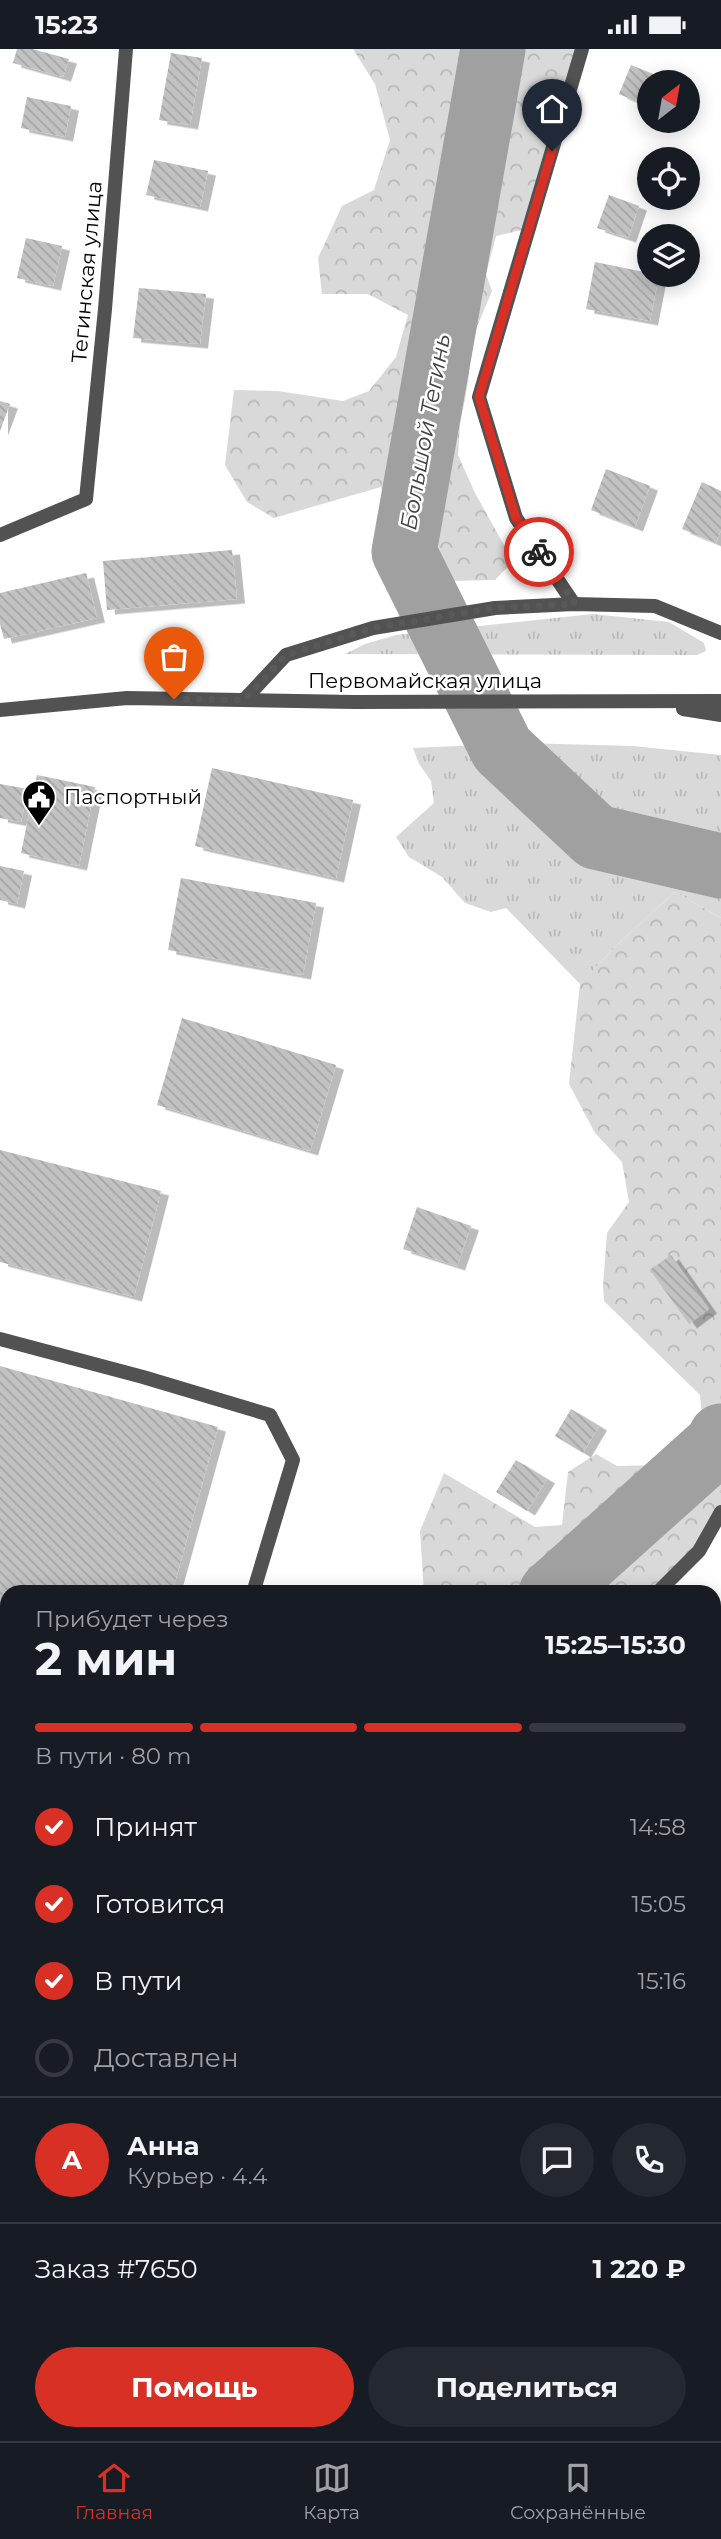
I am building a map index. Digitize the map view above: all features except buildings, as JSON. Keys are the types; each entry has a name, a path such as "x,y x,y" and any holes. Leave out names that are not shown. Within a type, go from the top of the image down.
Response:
{"street":[{"name":"Тегинская улица","path":"0,535 86,499 105,309 126,49"},
{"path":"575,604 516,518 479,397 582,49"},
{"path":"244,700 286,655 373,628 495,608 575,604 655,606 721,633"},
{"name":"Первомайская улица","path":"0,710 127,698 354,702 721,701"},
{"name":"Первомайская улица","path":"640,703 721,715"},
{"path":"0,1339 143,1377 270,1415 293,1460 255,1585"},
{"path":"665,1585 699,1551 721,1512"}],"green space":[{"path":"353,49 582,49 530,228 496,236 486,274 492,291 473,336 458,455 475,493 513,561 495,580 402,582 381,487 274,518 247,502 225,465 234,390 278,391 343,401 369,391 396,357 408,315 368,294 322,294 318,258 342,206 374,190 390,140 375,84"},
{"path":"593,614 669,622 704,643 706,651 697,655 345,654 365,644 396,635"},
{"path":"522,743 633,746 721,755 721,918 675,892 618,944 580,984 506,908 491,912 465,903 442,877 409,857 396,837 434,803 431,781 419,764 413,748"},
{"path":"675,892 721,918 721,1512 699,1551 659,1585 424,1585 420,1531 444,1473 535,1527 562,1525 568,1472 596,1454 617,1466 664,1465 704,1439 700,1395 604,1301 607,1233 629,1202 622,1162 595,1133 569,1084 580,984 618,944"}],"waterway":[{"name":"Большой Тегинь","path":"493,49 404,552 502,749 596,837 721,866"},
{"name":"Большой Тегинь","path":"560,1585 716,1445 721,1436"}],"way so far":[{"path":"174,699 244,700 286,655 373,628 495,608 575,604 539,552"}],"place":[{"name":"Паспортный","path":"39,827"}],"route":[{"path":"539,552 516,518 479,397 552,151"}]}
